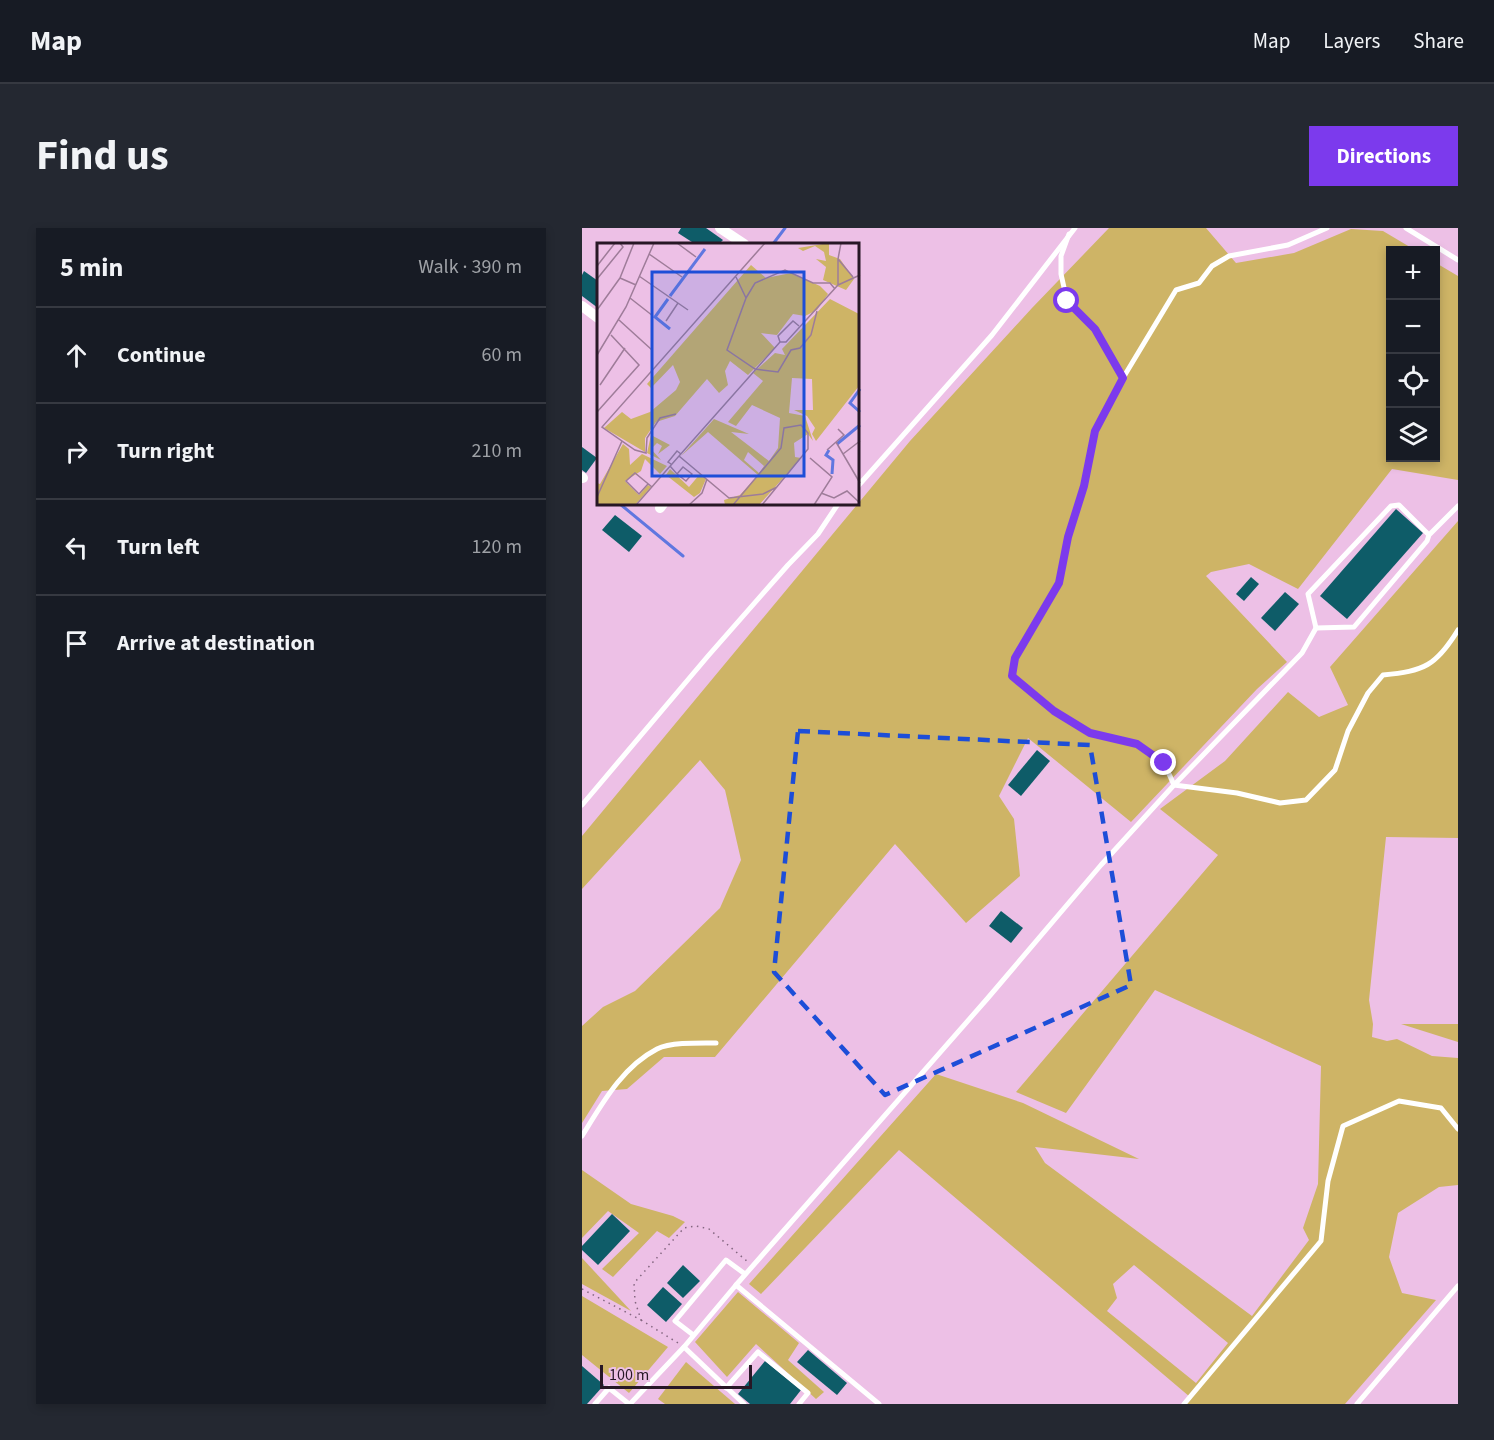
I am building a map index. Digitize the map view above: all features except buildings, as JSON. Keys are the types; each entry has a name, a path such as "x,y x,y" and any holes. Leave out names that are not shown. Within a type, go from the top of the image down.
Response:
{"street":[{"path":"720,228 742,243"},
{"path":"582,306 597,317"}],"lane":[{"path":"860,484 992,335 1075,228"},
{"path":"1174,786 1164,763 1137,744 1090,733 1054,711 1012,676 1015,658 1059,583 1068,537 1084,486 1095,431 1123,378 1176,290 1199,283 1212,266 1230,256 1288,245 1327,228"},
{"path":"1406,228 1458,260"},
{"path":"1069,234 1062,256 1061,274 1067,301 1095,329 1123,378"},
{"path":"595,1404 609,1388 630,1404 684,1347 692,1334 972,1017 1101,865 1302,653 1316,628 1308,594 1391,506 1399,505 1429,535"},
{"path":"582,805 708,656 818,534 837,506"},
{"path":"1316,628 1354,627 1427,541 1429,535 1458,506"},
{"path":"1174,786 1238,793 1280,803 1306,800 1335,770 1348,730 1368,693 1383,675 1406,673 1433,663 1458,630"},
{"path":"582,1136 628,1068 658,1048 694,1042 716,1043"},
{"path":"1184,1404 1321,1240 1328,1181 1343,1126 1399,1101 1441,1108 1458,1129"},
{"path":"692,1334 675,1320 726,1260 745,1274"},
{"path":"736,1285 879,1404"},
{"path":"1357,1404 1458,1286"},
{"path":"684,1347 744,1404"},
{"path":"726,1388 758,1352 808,1393 799,1404"}],"path":[{"path":"640,1320 635,1301 634,1283 684,1228 696,1226 708,1229 753,1266"},
{"path":"582,1289 684,1347"}],"highlighted area":[{"path":"798,731 1090,745 1131,985 885,1095 774,972"}],"shaded area":[{"path":"1109,228 1206,228 1236,263 1294,253 1351,229 1383,231 1408,246 1386,246 1386,462 1440,462 1440,265 1458,276 1458,480 1392,469 1298,589 1249,564 1211,572 1206,576 1287,662 1257,689 1131,822 1028,738 999,796 1014,819 1020,876 966,923 895,844 715,1057 664,1057 627,1089 602,1091 582,1123 582,1026 603,1007 635,991 720,908 741,860 725,790 700,760 582,889 582,836 856,506 860,506 860,501 910,441"},
{"path":"1458,521 1458,838 1386,837 1369,1000 1373,1024 1372,1037 1387,1041 1397,1039 1432,1056 1458,1058 1458,1185 1439,1187 1398,1213 1389,1257 1402,1293 1436,1300 1345,1404 1184,1404 1190,1397 899,1150 761,1294 749,1284 936,1074 1023,1103 1139,1159 1035,1147 1045,1163 1252,1316 1309,1240 1303,1228 1318,1184 1321,1066 1155,990 1066,1113 1016,1092 1218,855 1160,809 1225,761 1288,692 1319,717 1348,705 1330,667","holes":["1134,1265 1228,1343 1196,1383 1107,1311 1117,1298 1113,1284"]},
{"path":"1401,1024 1458,1024 1458,1042"},
{"path":"582,1170 631,1204 673,1216 685,1222 669,1238 657,1231 613,1277 602,1269 639,1233 608,1211 582,1238"},
{"path":"582,1258 631,1311 582,1284"},
{"path":"738,1292 799,1343 788,1360 824,1392 816,1399 756,1344 727,1377 695,1342"},
{"path":"582,1296 668,1347 629,1393 582,1355"},
{"path":"686,1362 735,1404 665,1404 658,1399"}],"waterway":[{"path":"774,243 785,228"},
{"path":"622,506 683,556"}],"route":[{"path":"1067,301 1095,329 1123,378 1095,431 1084,486 1068,537 1059,583 1015,658 1012,676 1054,711 1090,733 1137,744 1164,763"}]}
